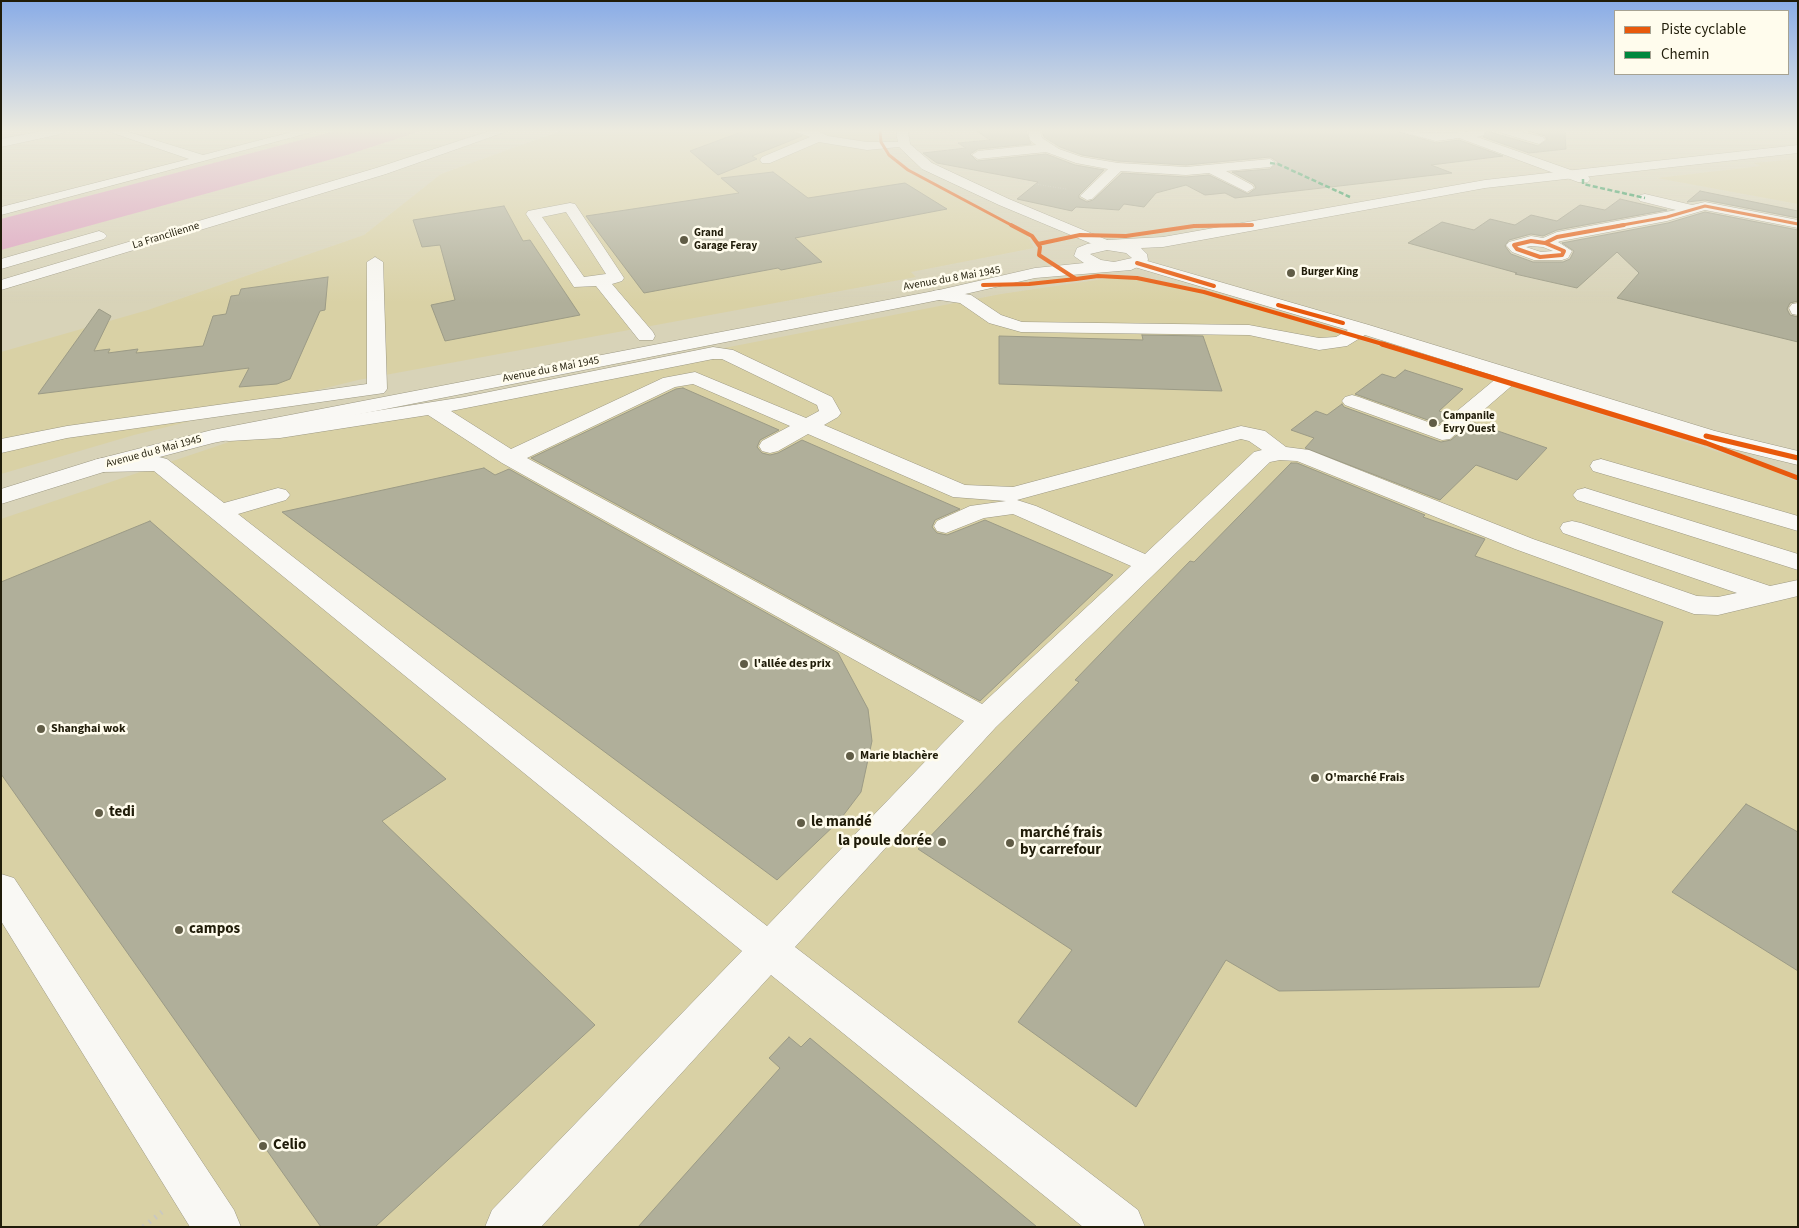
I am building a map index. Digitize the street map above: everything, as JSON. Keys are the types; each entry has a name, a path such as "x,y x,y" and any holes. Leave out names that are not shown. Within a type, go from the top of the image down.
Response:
{"main road":[{"path":"2,211 78,188"},
{"name":"La Francilienne","path":"1,285 323,188"},
{"path":"960,188 1083,252"},
{"path":"978,188 1111,246 1136,251 1141,257 1138,261 1708,436 1798,458"},
{"path":"1087,196 1095,188"},
{"name":"Avenue du 8 Mai 1945","path":"1,483 106,451 176,433 377,389 646,336 1049,262 1083,252 1093,247 1163,242 1457,188"},
{"name":"Avenue du 8 Mai 1945","path":"1,497 102,465 212,437 870,308 1034,273 1123,266 1176,249 1407,204 1502,188"},
{"path":"1645,198 1798,236"},
{"path":"1545,243 1557,237 1667,218 1705,206 1798,224"},
{"path":"570,207 616,278 600,280 580,283 533,214 570,207"},
{"name":"La Francilienne","path":"1,264 116,231"},
{"name":"Avenue du 8 Mai 1945","path":"1083,252 1082,256 1090,262 1105,266"},
{"path":"2,447 68,432 377,389 375,262"},
{"path":"600,280 646,336 658,340 678,339 870,308"},
{"path":"939,294 965,299 995,319 1021,328 1108,330 1144,327 1249,330 1319,344 1340,342 1363,329"},
{"path":"212,437 280,432 431,408 713,353 726,354 824,401 831,413 770,446"},
{"path":"662,364 684,379"},
{"path":"1352,401 1442,434 1512,375"},
{"path":"510,458 670,382 695,378 961,492 1014,494 1241,432 1256,436 1280,453"},
{"path":"431,408 510,458 985,719"},
{"path":"1708,436 1798,471"},
{"path":"508,1227 985,719 1262,457 1280,453 1301,455 1524,544 1694,606 1718,606 1798,588"},
{"path":"102,465 159,464 769,950 1121,1227"},
{"path":"1601,466 1798,524"},
{"path":"220,512 278,495"},
{"path":"1585,495 1798,562"},
{"path":"946,526 979,511 1014,507 1149,565"},
{"path":"1572,528 1768,594"},
{"path":"1,889 217,1227"}],"shaded area":[{"path":"117,188 226,188 1,250 1,219"},
{"path":"423,188 940,188 1027,235 1034,248 911,272 916,277 358,380 134,435 1,474 1,352 148,310 364,235"},
{"path":"1713,188 1798,188 1798,204"},
{"path":"1110,278 1144,279 1205,293 1501,383 1762,466 1798,482 1798,1227 1,1227 1,519 235,440 345,422 1001,294"}],"building":[{"path":"733,188 795,188 808,198 871,188 914,188 947,209 795,238 822,262 781,270 778,268 644,293 586,216 739,193"},
{"path":"1030,188 1086,188 1079,195 1079,198 1087,202 1093,200 1106,188 1174,188 1156,193 1144,207 1124,204 1119,210 1076,207 1072,211 1017,199"},
{"path":"1192,188 1236,188 1248,194 1256,188 1319,188 1235,198 1225,193 1205,195"},
{"path":"1700,191 1798,211 1798,218 1705,200 1687,202"},
{"path":"1620,199 1667,210 1557,230 1543,236 1531,234 1509,240 1505,246 1511,254 1533,262 1563,262 1570,259 1574,251 1562,243 1668,223 1705,212 1798,230 1798,301 1790,303 1787,309 1790,315 1798,317 1798,342 1617,298 1639,273 1617,252 1577,288 1515,274 1517,273 1408,243 1442,222 1474,230 1490,219 1515,225 1531,215 1557,221 1580,205 1605,210"},
{"path":"504,206 523,241 530,240 580,315 445,341 431,305 455,300 440,245 422,247 413,220"},
{"path":"328,277 325,310 320,311 290,379 277,384 239,387 249,368 38,394 99,309 111,316 94,351 110,349 108,353 138,349 136,353 203,346 213,316 226,314 231,296 239,295 241,289"},
{"path":"1142,335 1203,336 1222,391 999,384 999,336 1143,340"},
{"path":"1405,370 1463,389 1439,411 1450,415 1439,424 1355,394 1382,374 1395,378"},
{"path":"683,388 779,430 760,440 757,447 762,453 770,455 778,453 802,440 960,509 935,520 932,527 937,533 947,535 985,520 1113,575 980,701 531,458 676,389"},
{"path":"1342,404 1344,407 1441,442 1451,440 1472,422 1547,448 1517,480 1476,465 1440,500 1305,448 1314,438 1291,430 1316,411 1327,415"},
{"name":"O'marché Frais","path":"1291,463 1297,463 1425,515 1423,517 1485,539 1475,556 1663,622 1539,987 1279,991 1226,960 1136,1107 1018,1022 1072,950 918,849 1079,682 1075,680 1190,561 1194,562"},
{"path":"484,468 495,475 509,469 838,653 868,709 872,741 861,792 839,821 777,880 282,512"},
{"path":"150,521 446,779 382,821 595,1025 375,1227 321,1227 1,774 1,582"},
{"path":"1746,804 1798,832 1798,971 1672,892"},
{"path":"789,1037 801,1047 810,1038 1037,1227 638,1227 780,1068 769,1058"}],"marked path":[{"path":"1331,188 1350,197"},
{"path":"1602,188 1645,198"}],"cycle path":[{"path":"942,188 1032,236 1040,247 1039,255 1076,279 1098,276 1137,278 1204,292 1486,374 1706,443 1798,478"},
{"path":"1545,243 1564,251 1562,255 1540,257 1517,249 1514,245 1531,241 1545,243 1557,237 1667,217 1705,206 1798,224"},
{"path":"1038,244 1080,235 1126,236 1194,226 1252,225"},
{"path":"1137,263 1214,286"},
{"path":"983,285 1029,284 1076,279"},
{"path":"1278,305 1343,323"},
{"path":"1706,436 1798,458"}],"place":[{"name":"Grand Garage Feray","path":"684,240"},
{"name":"Burger King","path":"1291,273"},
{"name":"Campanile Evry Ouest","path":"1433,423"},
{"name":"l'allée des prix","path":"744,664"},
{"name":"Shanghai wok","path":"41,729"},
{"name":"Marie blachère","path":"850,756"},
{"name":"O'marché Frais","path":"1315,778"},
{"name":"tedi","path":"99,813"},
{"name":"le mandé","path":"801,823"},
{"name":"la poule dorée","path":"942,842"},
{"name":"marché frais by carrefour","path":"1010,843"},
{"name":"campos","path":"179,930"},
{"name":"Celio","path":"263,1146"}]}
